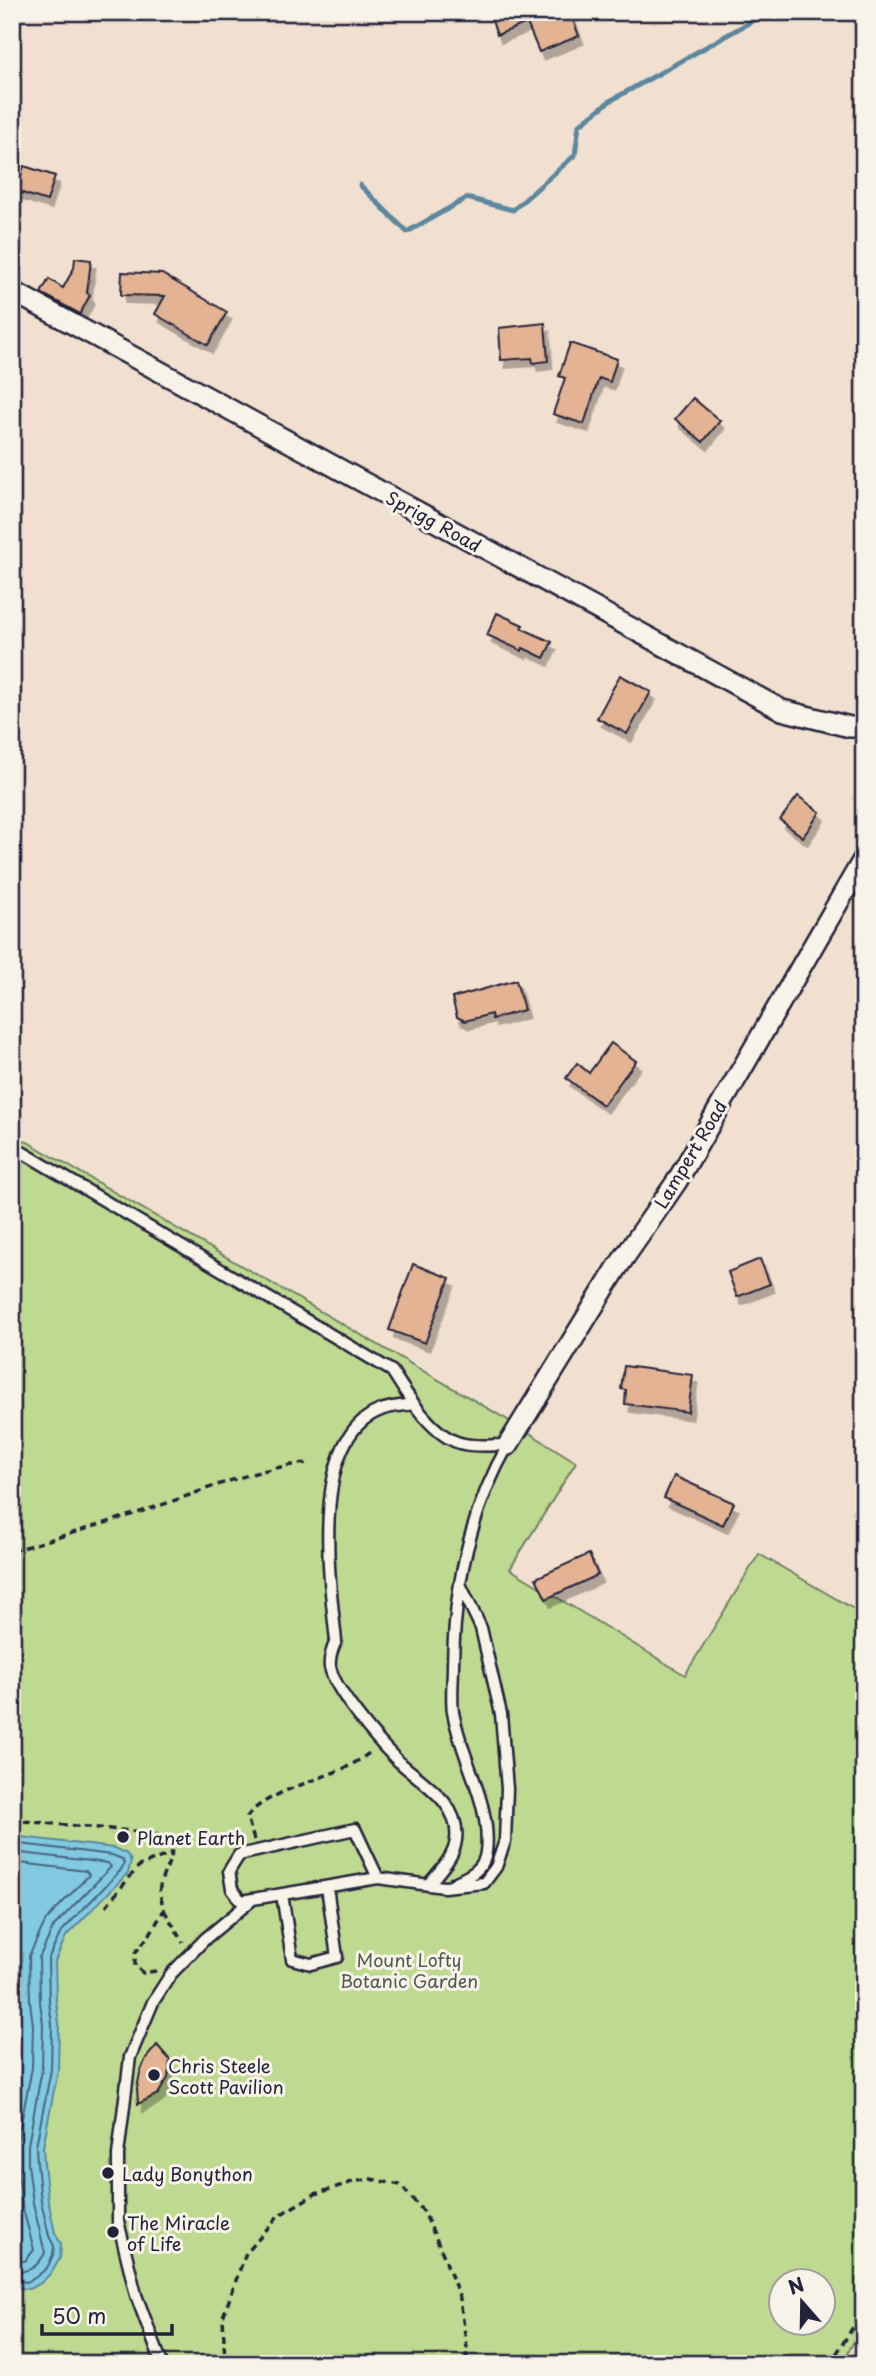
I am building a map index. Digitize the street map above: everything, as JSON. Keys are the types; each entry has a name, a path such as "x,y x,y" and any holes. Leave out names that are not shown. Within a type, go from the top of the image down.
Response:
{"street":[{"name":"Sprigg Road","path":"12,291 782,710 850,727 864,727"},
{"name":"Lampert Road","path":"508,1445 617,1268 677,1181 864,858"}],"lane":[{"path":"12,1146 392,1371 413,1404 438,1431 452,1441 473,1445 508,1445 482,1499 469,1539 454,1632 453,1714 482,1809 486,1856 474,1873 444,1887"},
{"path":"413,1404 380,1410 364,1420 351,1433 341,1450 334,1473 329,1509 329,1557 336,1641 331,1653 330,1667 349,1702 383,1744 396,1759 430,1786 450,1810 456,1825 454,1849 428,1885"},
{"path":"378,1878 355,1829 239,1855 229,1871 232,1889 241,1901 378,1878 444,1887 484,1882 496,1867 505,1841 508,1789 501,1714 481,1628 460,1584"},
{"path":"282,1894 292,1959 311,1964 337,1957 327,1886"},
{"path":"162,2364 136,2295 118,2221 118,2155 130,2057 159,1990 191,1953 254,1899"}],"path":[{"path":"12,1551 169,1502 223,1482 282,1465 309,1463"},
{"path":"258,1851 247,1817 252,1809 296,1787 352,1765 383,1744"},
{"path":"12,1820 153,1833 164,1838 171,1846 172,1853 159,1891 164,1910 191,1953"},
{"path":"106,1906 139,1866 172,1853"},
{"path":"164,1910 135,1953 135,1966 143,1973 164,1967"},
{"path":"225,2364 223,2317 244,2255 278,2216 315,2194 371,2179 400,2185 424,2212 460,2299 467,2348 466,2364"},
{"path":"830,2364 855,2324 864,2296"}],"green space":[{"name":"Mount Lofty Botanic Garden","path":"12,1133 576,1462 510,1569 685,1675 759,1554 864,1615 864,2322 842,2364 12,2364"}],"water":[{"path":"12,1836 114,1848 127,1854 131,1861 128,1873 66,1936 55,1961 59,2023 58,2070 43,2147 48,2200 55,2233 61,2244 60,2258 52,2272 41,2283 29,2289 12,2287"}],"building":[{"path":"506,12 570,12 579,36 539,52 527,23 497,35 491,18"},
{"path":"24,166 55,176 47,201 16,191"},
{"path":"75,258 91,260 87,293 90,295 80,314 41,293 49,279 63,288 74,268"},
{"path":"122,272 162,274 227,312 208,345 155,314 165,296 121,295"},
{"path":"545,323 548,361 533,363 532,358 501,360 499,328"},
{"path":"570,343 617,359 610,382 599,378 584,424 553,414 565,378 559,376"},
{"path":"693,398 720,421 703,442 675,419"},
{"path":"497,613 552,642 544,658 487,635"},
{"path":"620,675 651,692 627,734 597,718"},
{"path":"798,796 820,812 803,837 780,820"},
{"path":"516,980 524,1010 492,1019 491,1014 465,1021 457,1017 452,998"},
{"path":"611,1043 636,1061 603,1105 566,1078 577,1063 589,1073"},
{"path":"760,1259 770,1284 737,1297 728,1272"},
{"path":"413,1264 450,1278 425,1343 389,1330"},
{"path":"624,1366 693,1375 688,1412 625,1404 626,1390 621,1389"},
{"path":"674,1476 734,1503 723,1525 664,1498"},
{"path":"589,1554 598,1575 546,1599 536,1578"},
{"name":"Chris Steele Scott Pavilion","path":"157,2045 170,2060 168,2078 158,2094 138,2104 140,2073 146,2058"}],"waterway":[{"path":"360,185 407,232 467,198 513,210 575,155 579,125 610,101 768,12"}],"place":[{"name":"Planet Earth","path":"123,1837"},
{"name":"Chris Steele Scott Pavilion","path":"154,2075"},
{"name":"Lady Bonython","path":"108,2173"},
{"name":"The Miracle of Life","path":"113,2232"}]}
